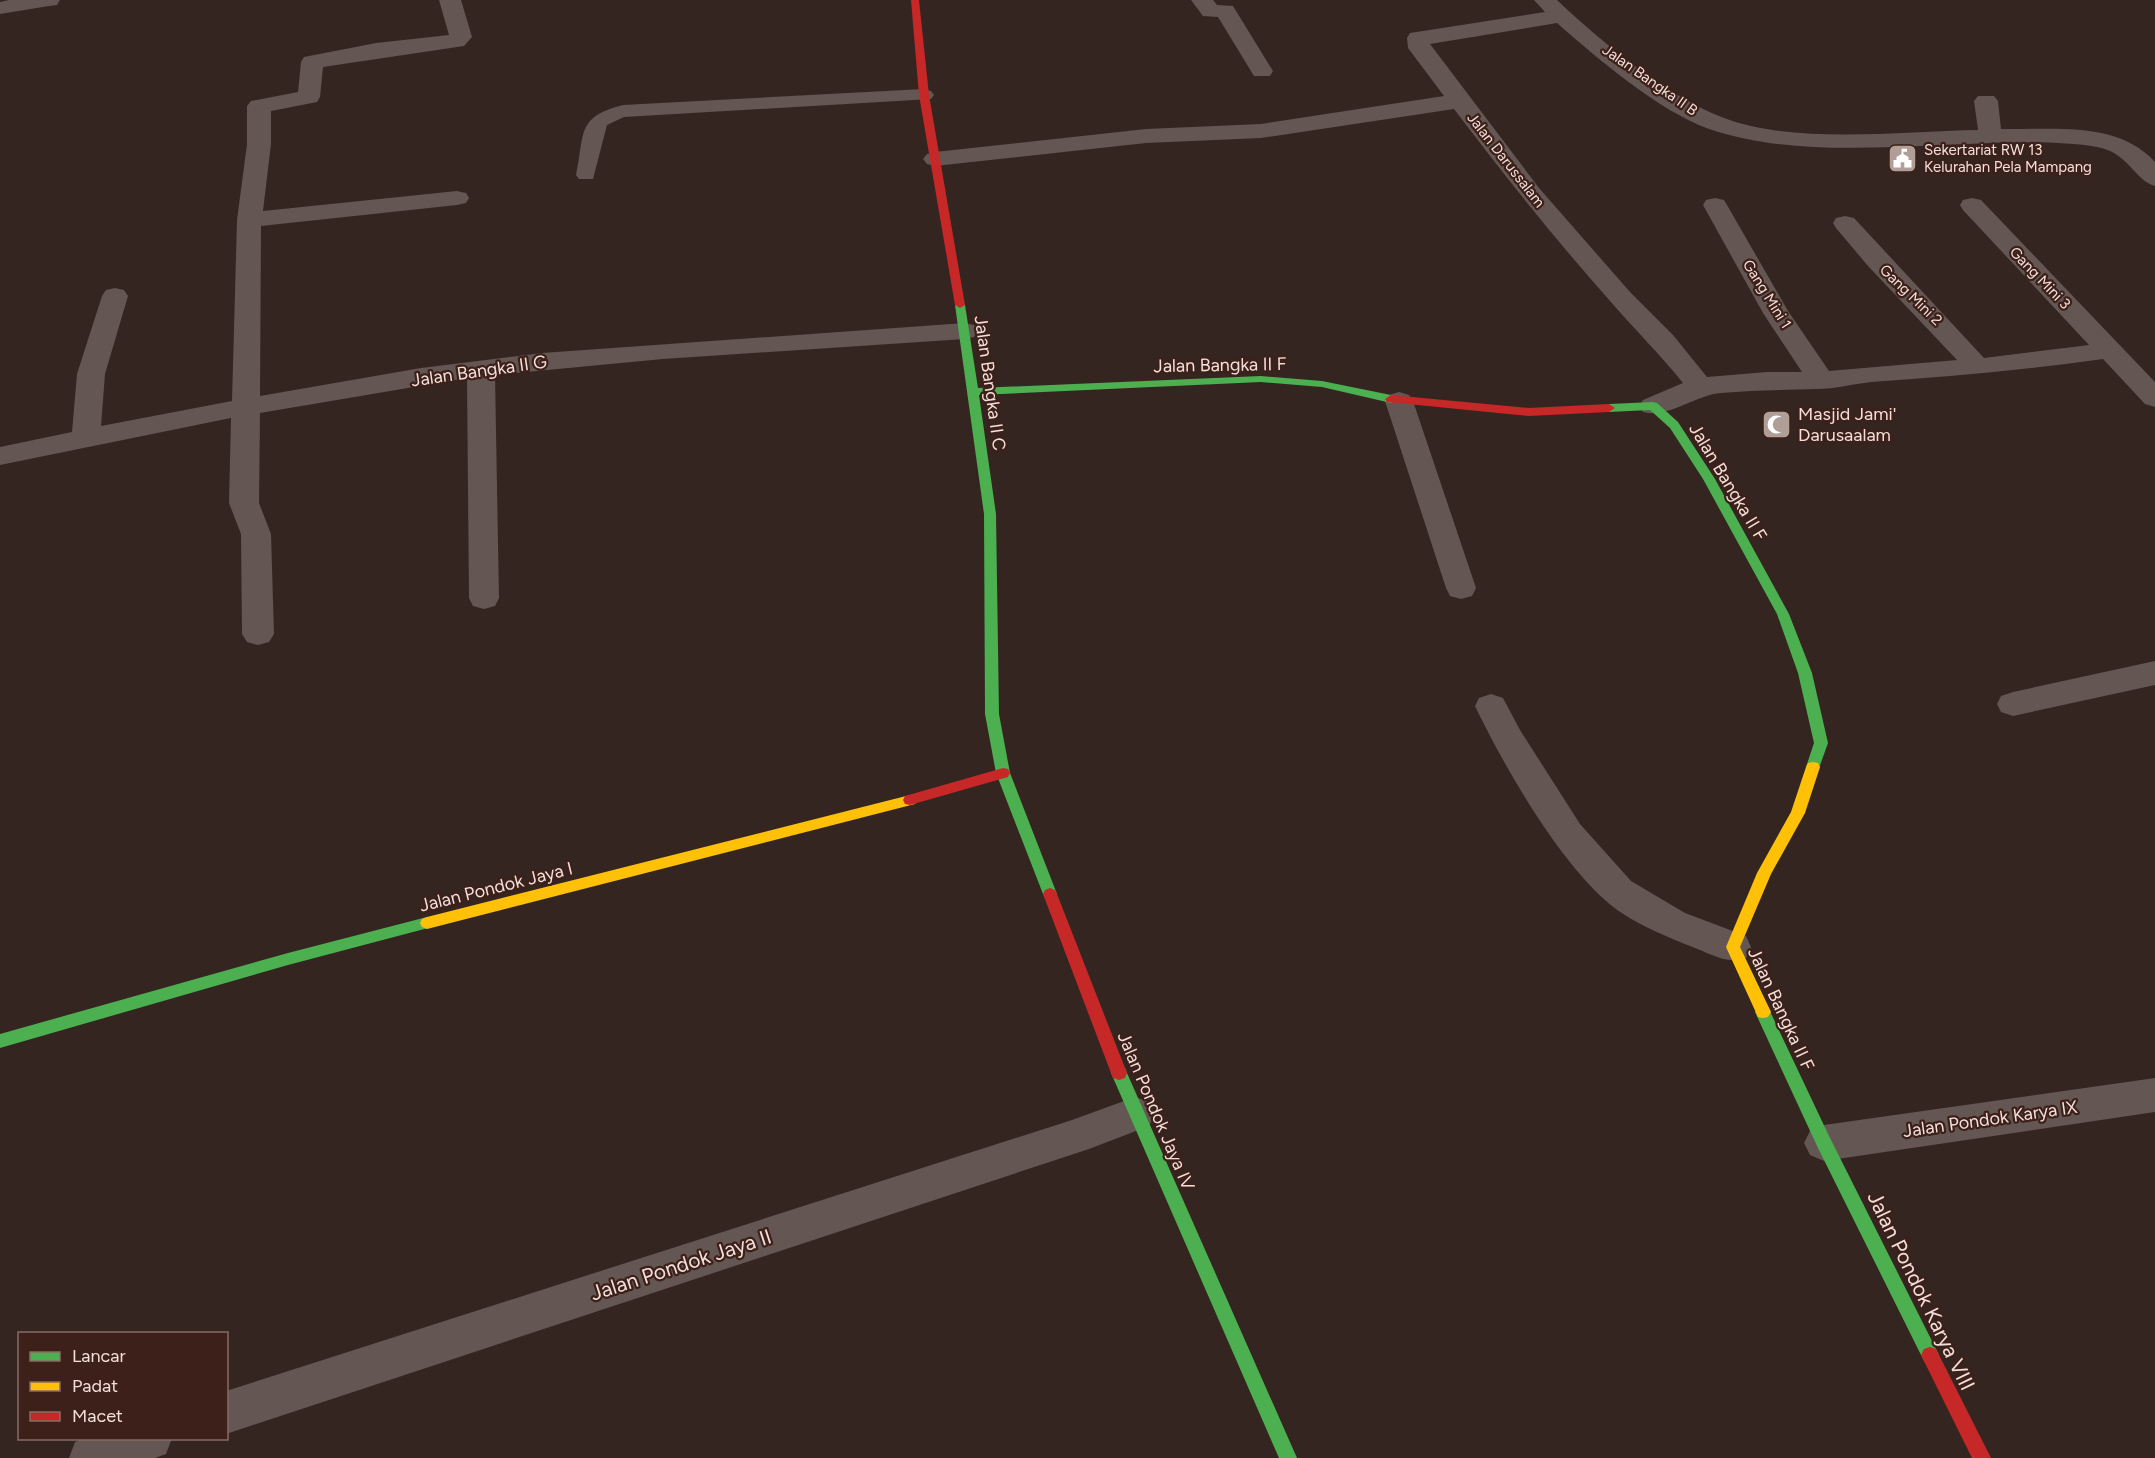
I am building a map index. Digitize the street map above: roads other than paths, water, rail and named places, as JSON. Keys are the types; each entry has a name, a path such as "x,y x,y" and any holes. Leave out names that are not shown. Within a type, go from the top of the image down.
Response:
{"street":[{"path":"0,8 49,0"},
{"path":"258,634 256,534 244,503 249,220 259,144 259,106 309,97 312,62 376,50 456,41 461,37 450,0"},
{"name":"Jalan Bangka II C","path":"915,0 924,95 965,331 990,514 992,714 1003,773"},
{"path":"1202,0 1211,11 1225,11 1262,71"},
{"name":"Jalan Bangka II B","path":"1545,0 1562,16 1640,76 1682,105 1716,123 1782,138 1839,141 1990,135 2091,139 2114,144 2130,151 2147,166 2155,179"},
{"name":"Jalan Darussalam","path":"1562,16 1461,34 1418,38 1419,48 1530,193 1621,298 1665,341 1700,386"},
{"path":"1986,100 1990,135"},
{"path":"936,159 1146,136 1261,131 1460,101"},
{"path":"249,220 457,198"},
{"name":"Gang Mini 1","path":"1715,205 1776,314 1813,364 1819,381"},
{"name":"Gang Mini 3","path":"1972,205 2155,398"},
{"name":"Gang Mini 2","path":"1845,223 1870,255 1944,327 1977,366"},
{"path":"86,438 91,374 115,296"},
{"name":"Jalan Bangka II G","path":"0,456 246,407 481,368 576,358 965,331"},
{"path":"1653,406 1700,386 1767,380 1819,381 1857,375 2116,358 2155,363"},
{"path":"481,368 484,597"},
{"name":"Jalan Bangka II F","path":"973,392 1261,379 1322,384 1399,401 1528,412 1653,406 1674,425 1709,479 1783,614 1805,673 1821,743 1798,813 1764,873 1740,925 1733,947 1824,1143"},
{"path":"1399,401 1461,588"},
{"path":"2013,704 2155,673"},
{"path":"1491,706 1506,736 1568,834 1618,891 1672,923 1733,947"},
{"name":"Jalan Pondok Jaya I","path":"0,1041 288,959 964,786 1003,773"},
{"name":"Jalan Pondok Jaya IV","path":"1003,773 1135,1114 1288,1458"},
{"name":"Jalan Pondok Karya IX","path":"1824,1143 2155,1095"},
{"name":"Jalan Pondok Jaya II","path":"228,1412 1076,1137 1135,1114"},
{"name":"Jalan Pondok Karya VIII","path":"1824,1143 1982,1458"},
{"path":"91,1458 144,1440"}],"lane":[{"path":"586,175 597,122 608,114 623,111 924,95"}],"place":[{"name":"Sekertariat RW 13 Kelurahan Pela Mampang","path":"1903,159"},
{"name":"Masjid Jami' Darusaalam","path":"1777,424"}]}
